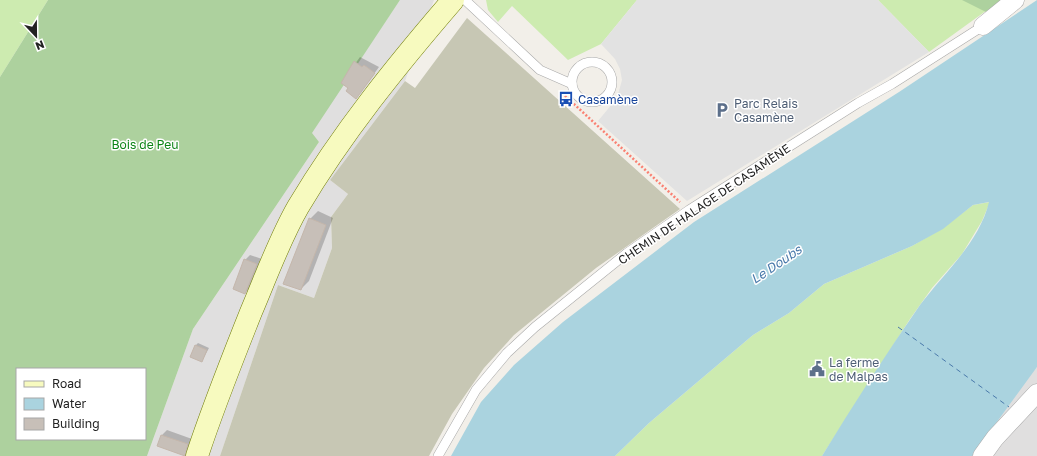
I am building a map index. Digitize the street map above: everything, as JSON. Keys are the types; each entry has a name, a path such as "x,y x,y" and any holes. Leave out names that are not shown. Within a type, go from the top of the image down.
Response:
{"main road":[{"path":"197,456 211,411 275,253 297,209 326,162 397,66 454,0"}],"street":[{"name":"CHEMIN DE HALAGE DE CASAMÈNE","path":"983,26 1015,0"},
{"path":"982,456 995,438 1037,392"}],"lane":[{"path":"466,0 540,70 572,81 578,96 589,102 602,100 610,91 612,84 610,72 600,63 586,63 575,71 572,81"},
{"name":"CHEMIN DE HALAGE DE CASAMÈNE","path":"438,456 476,390 507,353 535,327 627,253 690,210 858,103 892,84 983,26"}],"path":[{"path":"559,91 690,210"}],"shaded area":[{"path":"400,0 434,0 405,81 330,180 348,194 331,217 332,248 314,298 278,285 220,456 147,456 193,329 319,142 309,135"},
{"name":"Parc Relais Casamène","path":"637,0 878,0 929,52 687,201 598,121 617,98 622,80 620,69 615,59 601,44"},
{"path":"467,18 680,209 596,268 514,335 484,368 452,414 429,456 220,456 278,285 314,298 332,248 331,217 348,194 330,180 405,81 415,88"},
{"path":"1037,367 1037,456 972,456 1029,376"}],"green space":[{"path":"0,0 48,0 0,77"},
{"name":"Bois de Peu","path":"48,0 400,0 312,133 319,142 193,329 147,456 0,456 0,77"},
{"path":"486,0 637,0 601,44 568,60 512,6 498,22 488,10"},
{"path":"878,0 1001,0 929,52"},
{"path":"962,0 1001,0 986,12"},
{"path":"990,202 982,221 962,254 932,288 910,319 822,456 615,456 649,423 753,335 789,313 824,284 912,246 943,228 973,205"}],"water":[{"name":"Le Doubs","path":"1037,0 1037,367 972,456 822,456 920,305 969,244 984,217 989,202 973,205 943,229 912,246 824,284 789,313 753,335 649,423 615,456 451,456 481,402 514,365 563,322 694,222 899,92"}],"building":[{"path":"354,61 362,67 364,65 375,73 356,99 346,91 348,88 341,83"},
{"path":"309,218 326,225 301,290 283,284"},
{"path":"244,259 257,264 245,294 233,289"},
{"path":"195,345 207,350 202,362 190,357"},
{"path":"161,435 188,444 185,456 157,446"}],"ferry route":[{"path":"898,327 1009,407"}],"place":[{"name":"Casamène","path":"566,99"},
{"name":"Parc Relais Casamène","path":"722,110"},
{"name":"La ferme de Malpas","path":"817,369"}]}
